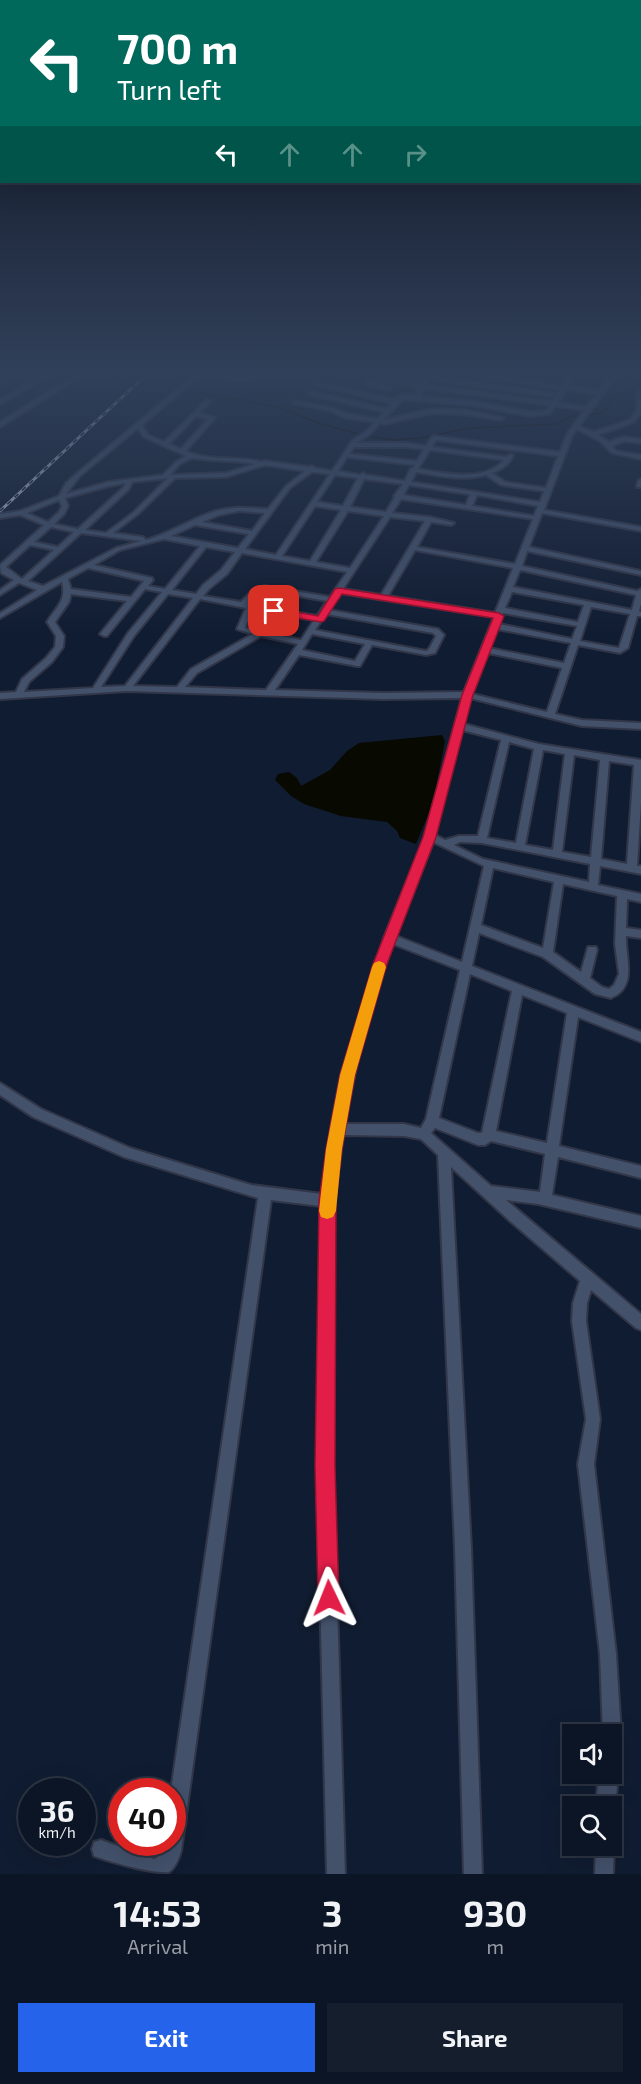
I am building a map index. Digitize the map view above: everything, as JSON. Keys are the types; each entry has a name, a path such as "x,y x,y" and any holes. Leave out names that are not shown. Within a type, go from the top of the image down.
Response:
{"street":[{"path":"43,590 20,581 4,571 2,567 64,510 62,497 69,483 94,460"},
{"path":"165,476 183,460"},
{"path":"243,460 363,475 469,492 540,511 641,529"},
{"path":"278,557 342,460"},
{"path":"377,460 451,476 487,473 504,465 508,460"},
{"path":"269,692 323,616 419,460"},
{"path":"336,1874 325,1466 327,1201 337,1129 347,1075 389,938 430,837 467,695 510,590 559,460"},
{"path":"0,516 21,513 62,497 129,480 165,476 226,475 259,464"},
{"path":"127,688 198,598 224,572 294,480 312,468"},
{"path":"487,473 503,484 548,490"},
{"path":"312,563 339,521 363,475"},
{"path":"108,534 136,513 174,476"},
{"path":"0,593 20,581 81,531 127,488 129,480"},
{"path":"468,507 474,494 469,492"},
{"path":"397,496 468,507 540,511"},
{"path":"314,504 451,522"},
{"path":"0,616 64,577 118,549 164,537 207,516 239,509 269,511"},
{"path":"21,513 50,524 81,531 149,540"},
{"path":"383,599 430,519"},
{"path":"194,523 253,533"},
{"path":"164,537 352,571"},
{"path":"28,543 59,549"},
{"path":"96,689 115,657 204,545"},
{"path":"413,548 641,592 638,614 623,650 616,651 575,642 499,617"},
{"path":"526,549 641,573"},
{"path":"86,566 149,580 104,634"},
{"path":"19,695 25,681 49,660 59,647 60,636 51,622 68,599 69,591 64,577"},
{"path":"144,587 246,606 440,633 430,653 312,632"},
{"path":"304,643 241,629 246,606 255,592 264,588 333,600"},
{"path":"510,590 638,614"},
{"path":"69,591 133,600"},
{"path":"339,591 499,617 581,626"},
{"path":"550,716 588,604"},
{"path":"180,688 194,671 258,634"},
{"path":"298,652 357,664 370,643"},
{"path":"486,650 567,666"},
{"path":"0,696 127,688 383,696 467,695 596,725 641,726"},
{"path":"445,844 459,839 482,840 636,869 640,763 539,747 459,726"},
{"path":"482,840 506,737"},
{"path":"520,847 539,747"},
{"path":"557,854 570,752"},
{"path":"593,888 605,758"},
{"path":"430,837 489,864 641,898"},
{"path":"424,1134 432,1121 489,864"},
{"path":"547,954 559,880"},
{"path":"474,927 547,954 605,993 615,993 624,974 620,931 622,894"},
{"path":"620,931 641,934"},
{"path":"389,938 641,1037"},
{"path":"584,979 592,950"},
{"path":"432,1121 478,1139 484,1139 489,1135 518,989"},
{"path":"545,1200 573,1010"},
{"path":"0,1088 37,1113 128,1153 265,1194 327,1201"},
{"path":"337,1129 404,1130 424,1134 487,1192 641,1323"},
{"path":"489,1135 641,1172"},
{"path":"444,1152 464,1548 473,1874"},
{"path":"487,1192 545,1200 641,1222"},
{"path":"101,1849 144,1869 155,1869 165,1864 172,1851 265,1194"},
{"path":"588,1277 580,1303 579,1321 592,1413 586,1464 608,1654 611,1724"},
{"path":"604,1874 605,1856"}],"shaded area":[{"path":"442,735 445,741 433,803 416,844 400,838 397,831 387,822 341,816 304,804 291,796 275,780 278,774 289,772 297,778 301,786 330,770 347,751 359,743"}],"railway":[{"path":"0,511 54,460"}],"slow traffic":[{"path":"327,1211 334,1149 347,1075 379,967"}],"route":[{"path":"274,611 321,619 339,591 423,606 499,616 467,695 430,837 380,964 347,1075 334,1149 327,1201 325,1466 329,1598"}]}
